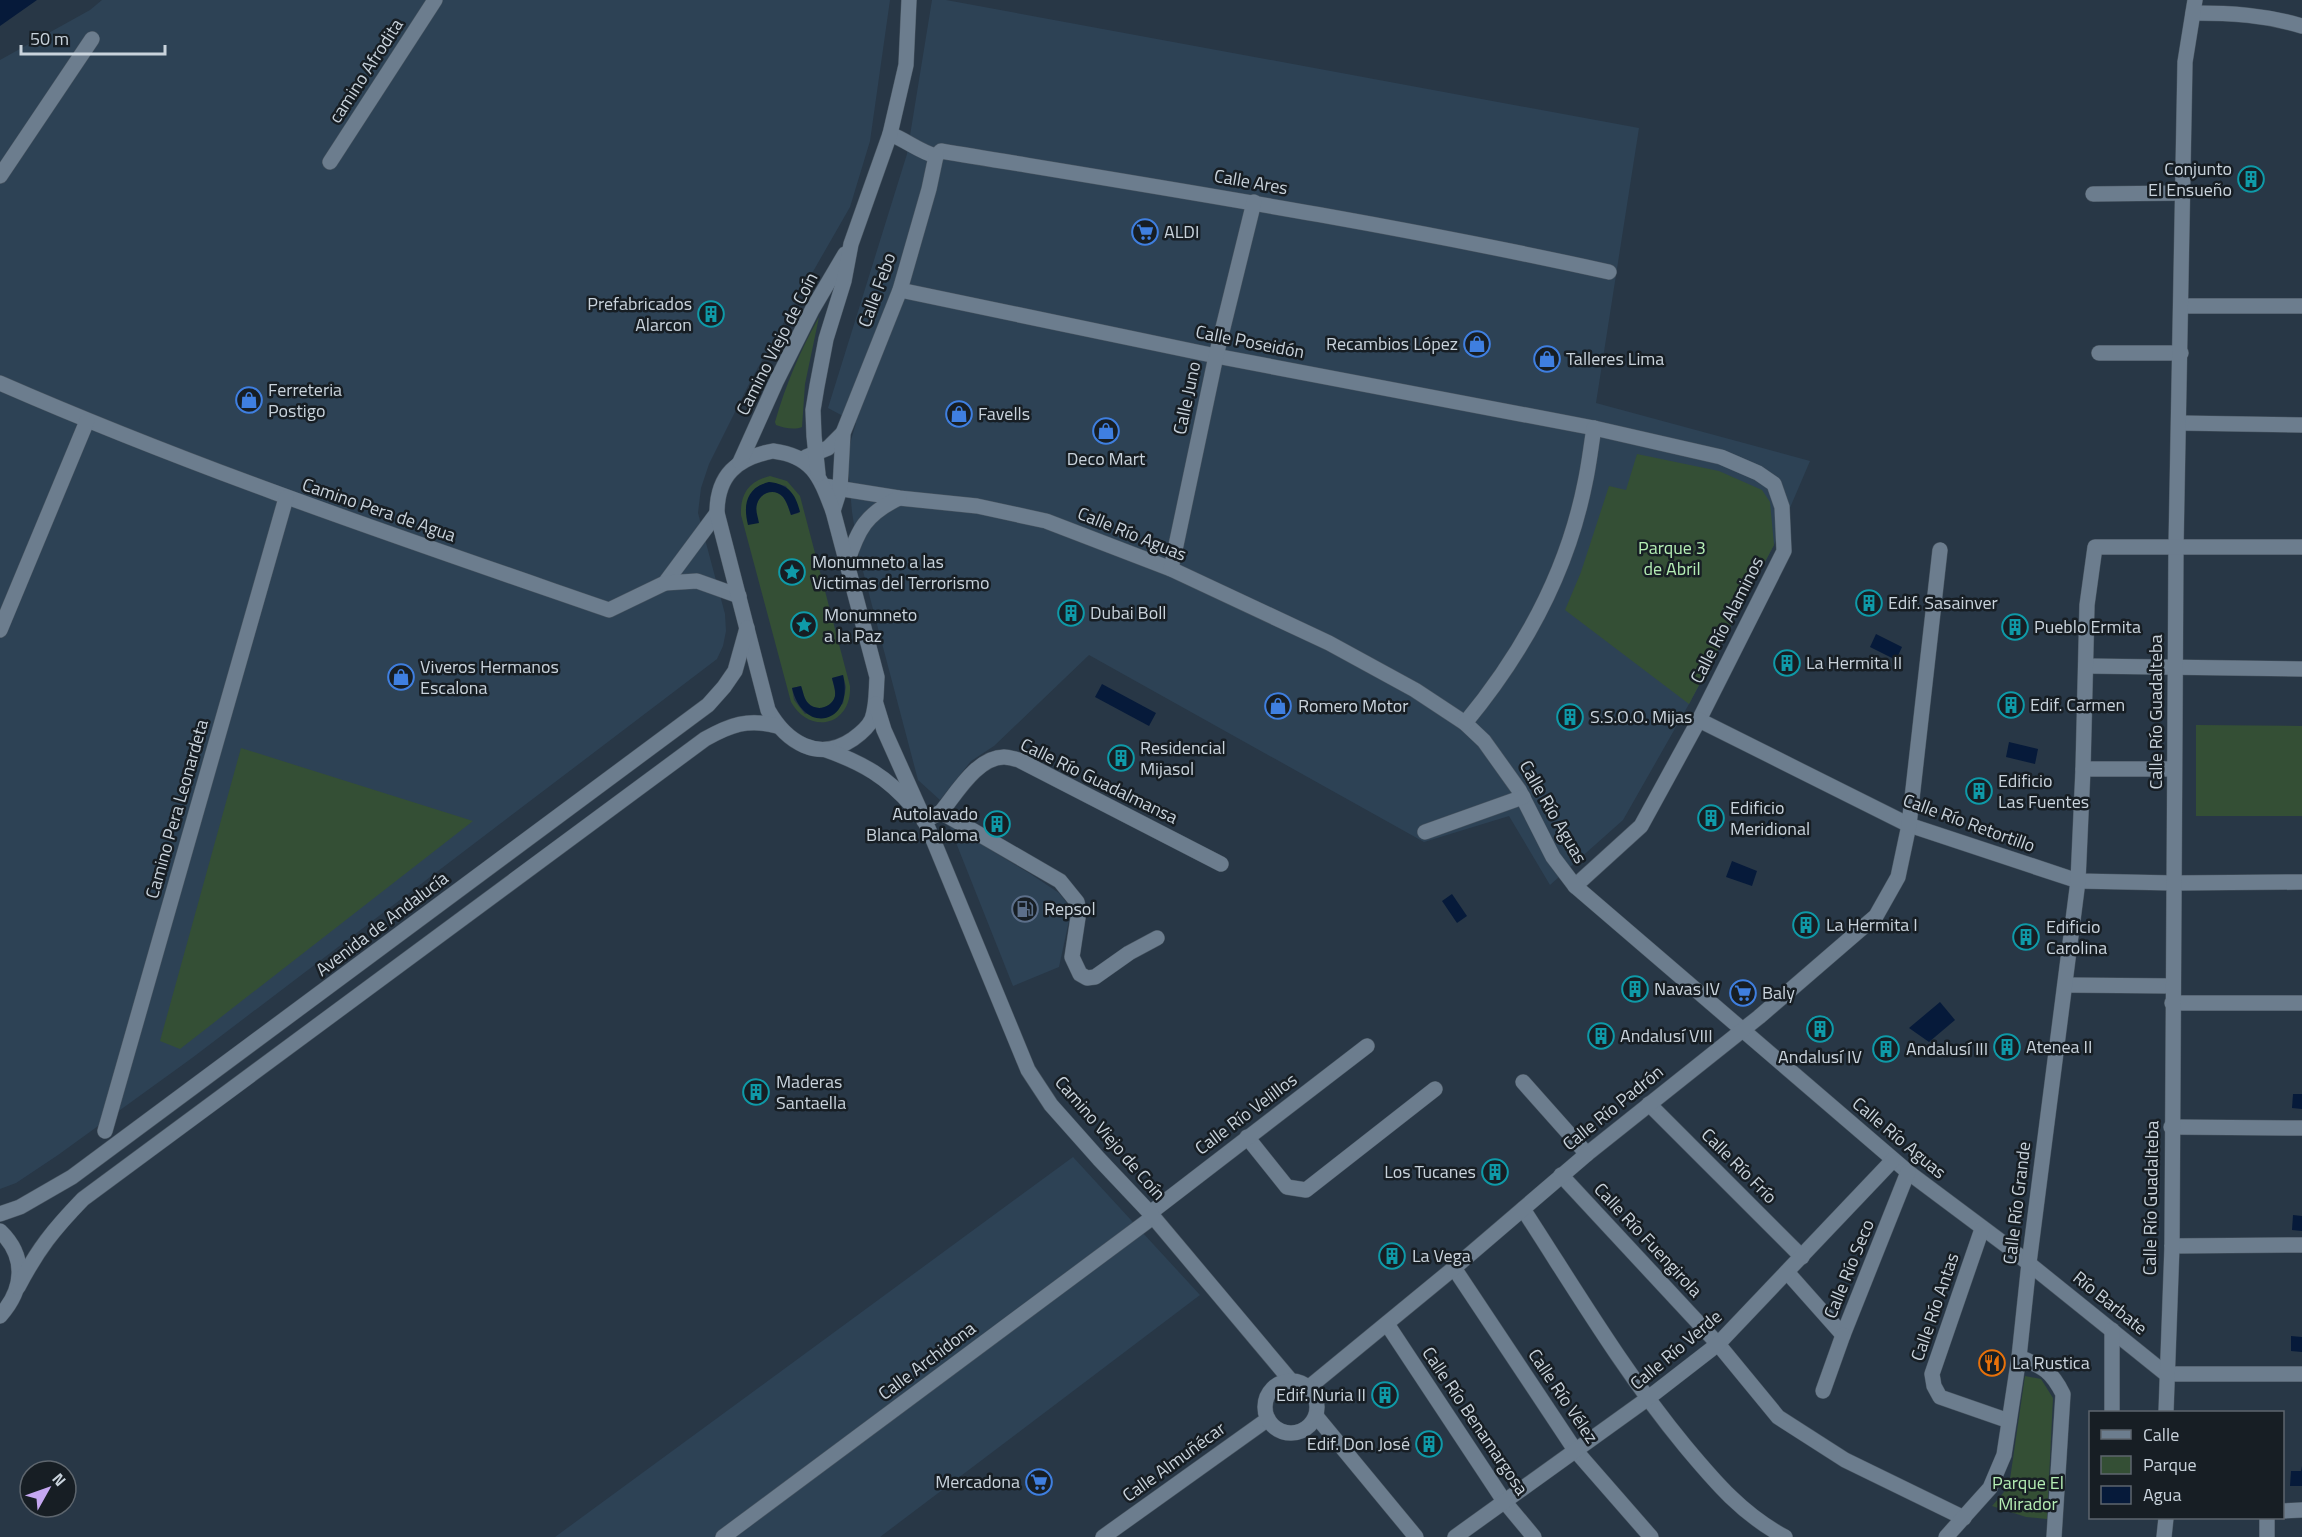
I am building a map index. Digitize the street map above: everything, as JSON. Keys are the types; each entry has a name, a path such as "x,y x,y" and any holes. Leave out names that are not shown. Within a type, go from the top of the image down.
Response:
{"street":[{"name":"camino Afrodita","path":"330,162 435,0"},
{"name":"Camino Viejo de Coín","path":"909,0 906,65 890,134 851,244 844,281 826,339 813,410 809,456 833,511 877,677 876,704 884,729 1028,1070 1051,1105 1099,1160 1152,1215 1292,1382"},
{"path":"2194,6 2279,19 2302,26"},
{"name":"Calle Río Guadalteba","path":"2166,1411 2172,1246 2176,547 2185,62 2194,6"},
{"path":"0,176 92,39"},
{"name":"Calle Ares","path":"890,134 936,156 941,151 1254,202 1517,251 1609,272"},
{"name":"Calle Febo","path":"833,511 840,489 843,433 900,290 929,189 936,156"},
{"path":"2093,194 2184,193"},
{"name":"Calle Juno","path":"1171,569 1216,356 1254,202"},
{"name":"Camino Viejo de Coín","path":"717,513 717,500 722,483 740,462 812,310 851,244"},
{"name":"Calle Poseidón","path":"900,290 1216,356 1594,428"},
{"path":"2181,306 2302,306"},
{"path":"2099,353 2181,353"},
{"name":"Camino Pera de Agua","path":"0,383 87,421 286,498 609,610 665,583 717,513"},
{"path":"0,630 87,421"},
{"path":"2179,423 2302,425"},
{"path":"1465,723 1496,686 1523,644 1550,592 1576,520 1594,428"},
{"name":"Calle Río Alaminos","path":"1575,886 1641,826 1699,720 1784,551 1782,507 1774,484 1758,473 1721,457 1594,428"},
{"name":"Calle Febo","path":"809,456 828,448 843,433"},
{"path":"740,462 758,454 773,451 809,456"},
{"name":"Calle Río Aguas","path":"821,480 840,489 977,506 1046,521 1171,569 1329,643 1415,690 1465,723 1494,754 1523,797 1553,857 1575,886 1893,1160 2029,1263"},
{"name":"Camino Pera Leonardeta","path":"105,1131 286,498"},
{"path":"847,563 862,525 872,513 899,498"},
{"path":"717,513 768,711 777,726"},
{"path":"2176,547 2302,546"},
{"name":"Calle Río Grande","path":"1954,1530 1990,1488 2004,1455 2019,1357 2078,881 2087,605 2095,547 2176,547"},
{"name":"Calle Río Padrón","path":"1308,1388 1454,1268 1587,1154 1743,1030 1876,916 1898,877 1909,825 1940,550"},
{"path":"665,583 698,581 739,596"},
{"name":"Avenida de Andalucía","path":"0,1214 20,1207 72,1177 708,705 735,671 747,628"},
{"path":"2086,666 2302,669"},
{"path":"826,750 846,744 861,734 871,722 876,704"},
{"name":"Calle Río Retortillo","path":"1699,720 1909,825 2078,881 2174,884 2302,882"},
{"path":"0,1316 11,1303 35,1255 54,1228 83,1199 696,746 725,728 752,722 777,726"},
{"name":"Camino Viejo de Coín","path":"777,726 790,739 808,748 826,750 856,760 882,776 924,821"},
{"name":"Calle Río Guadalmansa","path":"941,812 973,774 988,761 1003,757 1011,758 1019,760 1221,864"},
{"path":"2083,769 2174,769"},
{"path":"1425,832 1523,797"},
{"path":"924,821 941,812 1060,881 1077,902 1079,911 1072,957 1080,974 1088,978 1095,977 1129,953 1157,938"},
{"path":"2065,985 2173,986"},
{"path":"2172,1004 2302,1003"},
{"name":"Calle Río Velillos","path":"1152,1215 1247,1137 1367,1046"},
{"path":"1523,1082 1587,1154"},
{"path":"1247,1137 1287,1187 1306,1190 1435,1089"},
{"name":"Calle Río Frío","path":"1649,1104 1802,1257"},
{"path":"2171,1127 2302,1128"},
{"name":"Calle Río Verde","path":"1455,1537 1647,1400 1718,1344 1893,1160"},
{"name":"Calle Río Seco","path":"1787,1272 1843,1335 1908,1172"},
{"name":"Calle Río Fuengirola","path":"1562,1175 1718,1344 1778,1417 1954,1530"},
{"path":"1522,1209 1647,1400 1723,1491 1765,1527 1785,1537"},
{"name":"Calle Archidona","path":"723,1537 1152,1215"},
{"name":"Calle Río Antas","path":"1982,1228 1932,1374 1934,1386 1940,1397 2009,1421"},
{"path":"0,1231 9,1239 16,1254 20,1270 18,1287"},
{"path":"2172,1246 2302,1245"},
{"name":"Río Barbate","path":"2029,1263 2166,1374"},
{"name":"Calle Río Vélez","path":"1454,1268 1575,1450 1651,1537"},
{"name":"Calle Río Benamargosa","path":"1387,1324 1504,1501 1534,1537"},
{"path":"2112,1330 2112,1411"},
{"path":"1823,1391 1843,1335"},
{"path":"2019,1357 2047,1370 2055,1378 2063,1394 2055,1537"},
{"path":"2166,1374 2302,1374"},
{"path":"1292,1382 1301,1383 1308,1388 1317,1403 1316,1416 1308,1427 1296,1433 1280,1431 1268,1419 1265,1404 1271,1391 1277,1385 1292,1382"},
{"path":"1316,1416 1416,1537"},
{"name":"Calle Almuñécar","path":"1103,1537 1268,1419"},
{"path":"2284,1511 2302,1510"},
{"path":"2164,1537 2166,1519"},
{"path":"2267,1519 2267,1537"}],"shaded area":[{"path":"102,0 890,0 870,141 850,207 752,378 709,464 701,488 698,513 725,614 726,631 717,659 192,1058 58,1155 16,1183 0,1189 0,60 90,10"},
{"path":"932,0 946,0 1639,128 1596,403 1810,461 1774,545 1689,704 1623,820 1550,885 1509,816 1424,842 1089,655 994,746 971,761 940,800 918,780 859,556 852,512 847,454 856,423 828,408 907,154"},
{"name":"Repsol","path":"949,825 1029,873 1059,893 1067,903 1070,916 1059,967 1013,986"},
{"path":"1073,1157 1200,1295 880,1537 555,1537"}],"green space":[{"path":"819,317 805,384 802,427 789,428 776,425 775,422 789,381"},
{"name":"Parque 3 de Abril","path":"1637,454 1719,471 1762,490 1770,502 1774,545 1689,704 1565,610 1581,572 1609,486 1626,490"},
{"path":"770,476 787,481 800,496 850,686 849,699 844,710 837,717 828,721 819,722 809,719 799,713 791,702 741,515 744,495 751,485","holes":["769,482 786,486 799,513 791,515 784,498 773,492 762,496 756,509 754,489","843,675 846,687 843,704 805,714 794,700 792,688 801,686 811,706 823,708 831,704 835,697 832,678"]},
{"path":"2196,725 2302,726 2302,816 2196,816"},
{"path":"241,748 473,821 180,1049 160,1041"},
{"name":"Parque El Mirador","path":"2025,1376 2041,1379 2053,1398 2047,1519 2026,1517 1992,1506 2009,1486"}],"water":[{"path":"0,0 37,0 0,26"},
{"path":"769,482 787,488 796,500 800,512 791,515 787,503 780,494 772,492 764,494 757,504 759,523 748,525 746,504 748,498 755,488"},
{"path":"1876,634 1902,647 1896,660 1870,647"},
{"path":"843,675 845,692 842,704 835,713 826,718 816,718 806,713 798,703 792,688 801,686 811,706 819,708 827,706 835,696 832,678"},
{"path":"1102,684 1156,713 1149,726 1095,697"},
{"path":"2009,742 2038,749 2035,764 2006,757"},
{"path":"1769,820 1789,831 1784,839 1764,829"},
{"path":"1732,861 1757,871 1752,886 1726,877"},
{"path":"1452,894 1467,916 1457,923 1442,901"},
{"path":"1940,1002 1955,1020 1929,1042 1909,1028"},
{"path":"2293,1094 2302,1094 2302,1109 2292,1108"},
{"path":"2293,1215 2302,1216 2302,1231 2292,1230"},
{"path":"2291,1336 2302,1337 2302,1352 2291,1351"},
{"path":"2302,1466 2302,1486 2290,1486 2291,1471 2301,1471"}],"place":[{"name":"Conjunto El Ensueño","path":"2251,179"},
{"name":"ALDI","path":"1145,232"},
{"name":"Prefabricados Alarcon","path":"711,314"},
{"name":"Recambios López","path":"1477,344"},
{"name":"Talleres Lima","path":"1547,359"},
{"name":"Ferreteria Postigo","path":"249,400"},
{"name":"Favells","path":"959,414"},
{"name":"Deco Mart","path":"1106,431"},
{"name":"Monumneto a las Victimas del Terrorismo","path":"792,572"},
{"name":"Edif. Sasainver","path":"1869,603"},
{"name":"Dubai Boll","path":"1071,613"},
{"name":"Monumneto a la Paz","path":"804,625"},
{"name":"Pueblo Ermita","path":"2015,627"},
{"name":"La Hermita II","path":"1787,663"},
{"name":"Viveros Hermanos Escalona","path":"401,677"},
{"name":"Edif. Carmen","path":"2011,705"},
{"name":"Romero Motor","path":"1278,706"},
{"name":"S.S.O.O. Mijas","path":"1570,717"},
{"name":"Residencial Mijasol","path":"1121,758"},
{"name":"Edificio Las Fuentes","path":"1979,791"},
{"name":"Edificio Meridional","path":"1711,818"},
{"name":"Autolavado Blanca Paloma","path":"997,824"},
{"name":"Repsol","path":"1025,909"},
{"name":"La Hermita I","path":"1806,925"},
{"name":"Edificio Carolina","path":"2026,937"},
{"name":"Navas IV","path":"1635,989"},
{"name":"Baly","path":"1743,993"},
{"name":"Andalusí IV","path":"1820,1029"},
{"name":"Andalusí VIII","path":"1601,1036"},
{"name":"Atenea II","path":"2007,1047"},
{"name":"Andalusí III","path":"1886,1049"},
{"name":"Maderas Santaella","path":"756,1092"},
{"name":"Los Tucanes","path":"1495,1172"},
{"name":"La Vega","path":"1392,1256"},
{"name":"La Rustica","path":"1992,1363"},
{"name":"Edif. Nuria II","path":"1385,1395"},
{"name":"Edif. Don José","path":"1429,1444"},
{"name":"Mercadona","path":"1039,1482"}]}
